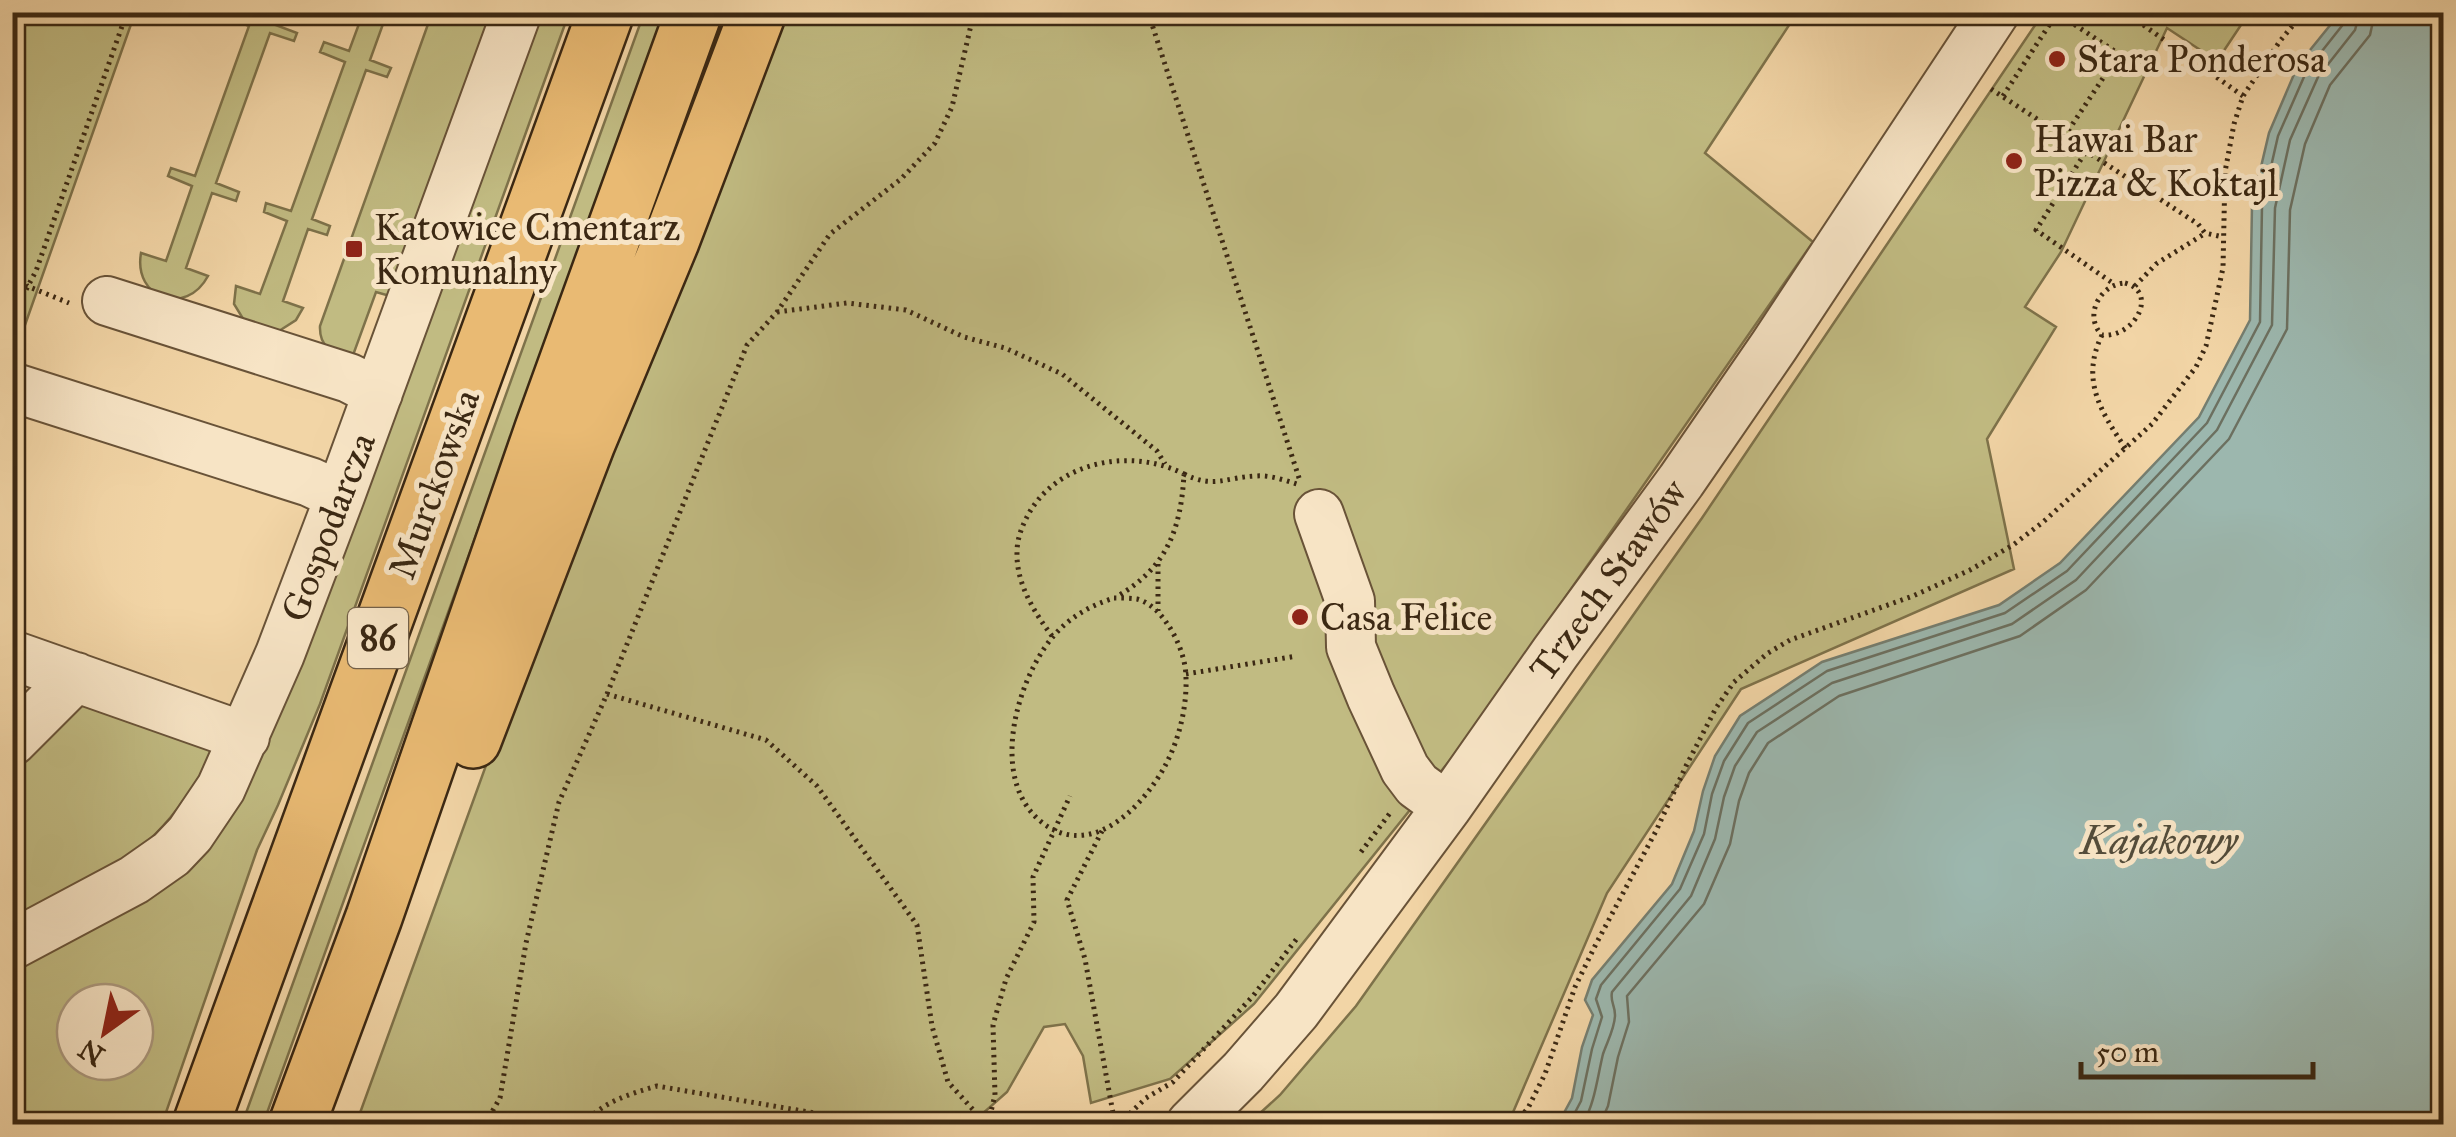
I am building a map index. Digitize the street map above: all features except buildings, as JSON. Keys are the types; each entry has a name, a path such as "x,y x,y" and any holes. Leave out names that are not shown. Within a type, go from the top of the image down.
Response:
{"highway":[{"name":"Murckowska","path":"203,1117 606,12"},
{"name":"86","path":"296,1124 374,916 542,429 694,12"},
{"path":"374,916 458,780 758,12"}],"street":[{"name":"Gospodarcza","path":"12,945 134,880 170,854 190,834 222,788 280,654 517,12"},
{"name":"Trzech Stawów","path":"1190,1124 1243,1072 1296,1011 1432,796 1764,361 1995,12"},
{"path":"107,301 349,378 378,392"},
{"path":"12,386 310,482 340,496"},
{"path":"1320,514 1350,600 1351,647 1398,754 1432,796"},
{"path":"12,655 245,737"},
{"path":"12,741 76,677"}],"path":[{"path":"12,316 36,271 127,12"},
{"path":"486,1124 500,1098 526,943 559,802 608,694 747,345 778,312 830,234 902,180 935,142 952,107 974,12"},
{"path":"1052,637 1028,600 1016,551 1021,527 1037,498 1060,479 1103,462 1132,461 1165,464 1198,482 1258,476 1281,478 1302,486 1148,12"},
{"path":"2125,12 2243,96"},
{"path":"1515,1124 1545,1074 1575,987 1596,944 1701,737 1734,682 1790,640 1912,596 2013,544 2152,424 2196,367 2206,346 2222,268 2225,172 2234,124 2243,96 2304,12"},
{"path":"2003,96 2057,14 2118,54 2064,137"},
{"path":"1987,86 2198,224 2205,233"},
{"path":"2086,152 2036,230 2114,284 2134,286 2141,294 2142,302 2131,326 2121,334 2102,335 2096,329 2094,311 2104,292 2114,284"},
{"path":"2134,286 2156,264 2205,233 2223,236"},
{"path":"12,258 26,286 91,311 107,301"},
{"path":"778,312 847,304 906,310 964,337 1005,348 1062,374 1157,452 1165,464"},
{"path":"2102,335 2093,358 2094,390 2126,449"},
{"path":"1114,598 1138,599 1158,611 1174,632 1186,674 1185,705 1166,764 1136,806 1102,830 1081,837 1054,832 1035,816 1011,770 1012,740 1027,680 1052,637 1070,620 1088,606 1132,588 1158,562 1174,535 1184,474"},
{"path":"1158,562 1158,611"},
{"path":"1186,674 1297,656"},
{"path":"608,694 766,740 818,786 917,925 932,1026 948,1082 987,1124"},
{"path":"987,1124 995,1095 993,1025 1006,979 1034,922 1033,877 1070,796"},
{"path":"1353,864 1386,817 1432,796"},
{"path":"1102,830 1067,900 1085,959 1117,1124"},
{"path":"1117,1124 1146,1098 1172,1082 1253,996 1298,938"},
{"path":"583,1124 622,1096 657,1086 879,1124"}],"shaded area":[{"path":"2044,12 2249,13 2217,61 2167,28 2061,252 2025,307 2056,327 1987,439 2014,569 1741,689 1607,893 1508,1124 1248,1124 1280,1095 1356,1006 1702,518"},
{"path":"12,13 135,13 13,359"},
{"path":"228,13 277,13 273,24 297,33 294,41 270,33 216,183 239,192 236,201 212,193 186,268 208,276 187,296 163,297 145,282 141,253 166,261 192,186 168,176 171,168 195,176 249,26 226,17"},
{"path":"363,13 387,13 370,60 391,68 387,77 366,70 312,219 330,226 327,235 308,229 283,301 303,308 296,320 279,331 245,322 234,304 236,286 260,294 287,221 264,212 266,203 291,211 345,62 320,52 324,42 349,51"},
{"path":"432,13 501,13 397,298 376,292 352,358 325,345 320,326"},
{"path":"532,13 569,13 320,704 257,850 162,1124 13,1124 13,964 159,886"},
{"path":"644,13 665,13 263,1124 242,1124"},
{"path":"723,13 736,13 645,239 642,234"},
{"path":"777,13 1797,13 1705,153 1813,242 1463,744 1254,1004 1170,1079 1091,1103 1083,1056 1065,1024 1044,1027 1007,1092 981,1115 978,1124 356,1124 567,542"},
{"path":"76,700 202,729 213,753 184,800 148,841 101,873 13,917 13,759"}],"water":[{"name":"Kajakowy","path":"2340,13 2443,13 2443,1124 1558,1124 1572,1098 1593,1015 1585,1000 1592,980 1672,884 1694,831 1715,756 1740,716 1822,662 1999,605 2060,563 2199,417 2250,320 2252,205 2269,133 2298,65"}],"place":[{"name":"Stara Ponderosa","path":"2057,59"},
{"name":"Hawai Bar Pizza & Koktajl","path":"2014,161"},
{"name":"Katowice Cmentarz Komunalny","path":"354,249"},
{"name":"Casa Felice","path":"1300,617"}]}
